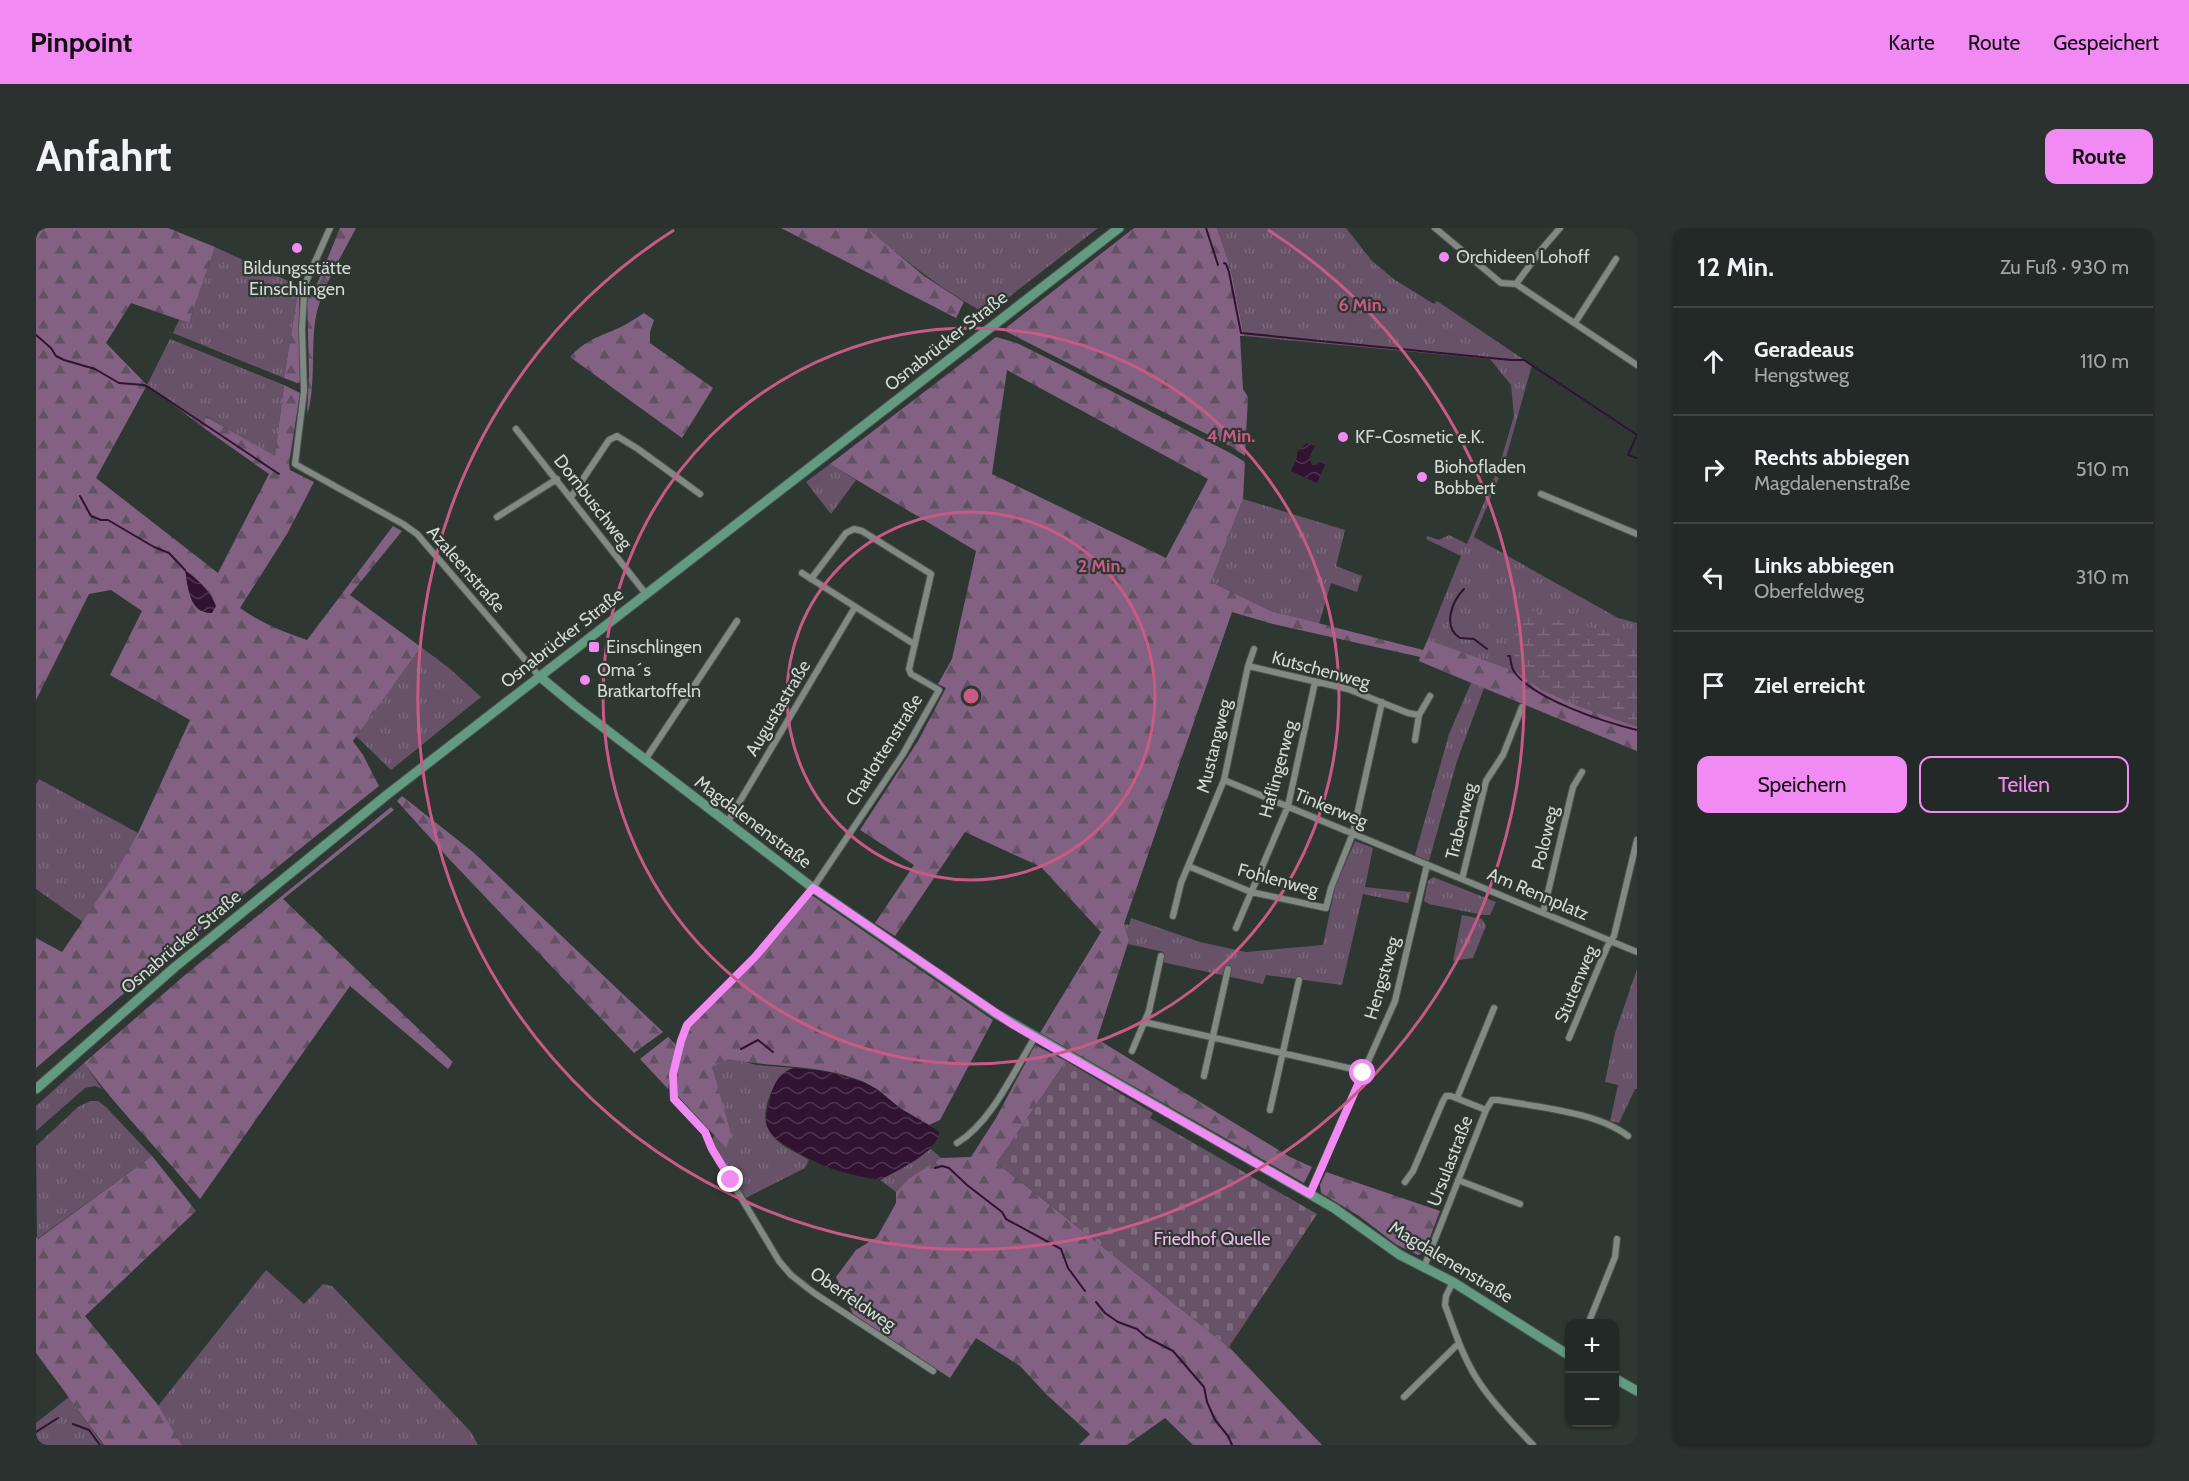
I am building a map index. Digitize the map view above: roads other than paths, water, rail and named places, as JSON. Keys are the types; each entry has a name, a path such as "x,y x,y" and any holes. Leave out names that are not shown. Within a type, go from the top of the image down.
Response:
{"main road":[{"name":"Osnabrücker Straße","path":"36,1089 175,967 264,894 539,676 1119,228"},
{"name":"Magdalenenstraße","path":"539,676 813,888 995,1013 1344,1214 1400,1255 1453,1282 1565,1353"},
{"path":"1619,1380 1637,1385"},
{"path":"1619,1381 1637,1391"}],"street":[{"name":"Azaleenstraße","path":"330,228 306,282 304,294 302,329 304,391 295,464 417,534 539,676"},
{"path":"1435,228 1501,283 1516,284 1637,365"},
{"path":"1516,284 1540,250 1560,228"},
{"path":"1575,323 1616,259"},
{"name":"Dornbuschweg","path":"516,429 646,594"},
{"path":"571,496 609,441 616,436 638,449 700,494"},
{"path":"497,517 557,479"},
{"path":"1541,494 1637,534"},
{"name":"Charlottenstraße","path":"812,579 846,533 854,529 931,573 909,669 911,674 939,690 907,748 813,888"},
{"path":"802,573 914,644"},
{"name":"Augustastraße","path":"727,823 855,607"},
{"path":"645,760 737,621"},
{"name":"Mustangweg","path":"1173,916 1181,883 1224,780 1248,666 1254,649"},
{"name":"Kutschenweg","path":"1248,666 1348,689 1419,715"},
{"name":"Haflingerweg","path":"1236,928 1288,806 1315,682"},
{"path":"1415,740 1419,715 1430,696"},
{"path":"1353,833 1382,702"},
{"name":"Traberweg","path":"1462,879 1486,781 1499,762 1522,707"},
{"name":"Poloweg","path":"1543,913 1573,787 1582,772"},
{"name":"Tinkerweg","path":"1224,780 1427,865"},
{"name":"Fohlenweg","path":"1188,866 1251,892 1326,908 1331,888 1353,833"},
{"name":"Stutenweg","path":"1569,1038 1614,936 1637,840"},
{"name":"Am Rennplatz","path":"1427,865 1637,952"},
{"name":"Hengstweg","path":"1310,1194 1395,1001 1427,865"},
{"name":"Oberfeldweg","path":"813,888 755,957 687,1025 673,1074 674,1099 705,1132 712,1149 779,1261 791,1275 814,1293 933,1371"},
{"path":"1132,1051 1149,1011 1161,956"},
{"path":"1204,1076 1228,969"},
{"path":"1270,1110 1299,980"},
{"path":"1457,1098 1494,1008"},
{"path":"1144,1022 1363,1073"},
{"path":"957,1143 978,1127 988,1114 1035,1037"},
{"path":"1405,1182 1413,1171 1446,1096 1486,1110"},
{"name":"Ursulastraße","path":"1424,1267 1492,1100 1593,1119 1615,1126 1628,1136"},
{"path":"1458,1180 1520,1204"},
{"path":"1590,1319 1615,1257 1617,1239"},
{"path":"1453,1282 1446,1296 1445,1305 1459,1343 1481,1385 1533,1445"},
{"path":"1404,1397 1459,1343"}],"water":[{"path":"1307,443 1315,446 1309,458 1312,465 1322,461 1326,463 1317,483 1291,471 1297,452"},
{"path":"185,570 207,590 216,606 212,613 198,609 194,604"},
{"path":"794,1068 831,1072 877,1089 900,1108 939,1132 937,1140 916,1160 880,1180 844,1173 813,1161 779,1141 767,1126 768,1109 775,1084 784,1073"}],"waterway":[{"path":"1206,228 1218,265"},
{"path":"1224,263 1229,272 1241,333 1524,360 1637,435 1628,455 1637,458"},
{"path":"36,335 51,348 56,356 64,360 95,369 119,383 144,385 150,388 279,474"},
{"path":"80,496 91,516 108,520 154,547 169,553 185,570"},
{"path":"1464,589 1453,607 1451,627 1460,638 1474,639 1487,649"},
{"path":"1508,656 1510,656 1515,673 1538,692 1589,716 1637,730"},
{"path":"741,1049 758,1040 773,1052"},
{"path":"935,1168 942,1166 949,1168 1002,1212 1006,1219 1061,1249 1068,1268 1085,1291"},
{"path":"1096,1302 1105,1313 1118,1322 1137,1329 1146,1337 1173,1351 1204,1387 1207,1402 1215,1420 1232,1445"},
{"path":"36,1432 58,1418"},
{"path":"73,1424 89,1430 100,1445"}],"place":[{"name":"Bildungsstätte Einschlingen","path":"297,248"},
{"name":"Orchideen Lohoff","path":"1444,257"},
{"name":"KF-Cosmetic e.K.","path":"1343,437"},
{"name":"Biohofladen Bobbert","path":"1422,477"},
{"name":"Einschlingen","path":"594,647"},
{"name":"Oma´s Bratkartoffeln","path":"585,680"}],"park label":[{"name":"Friedhof Quelle","path":"1212,1239"}]}
